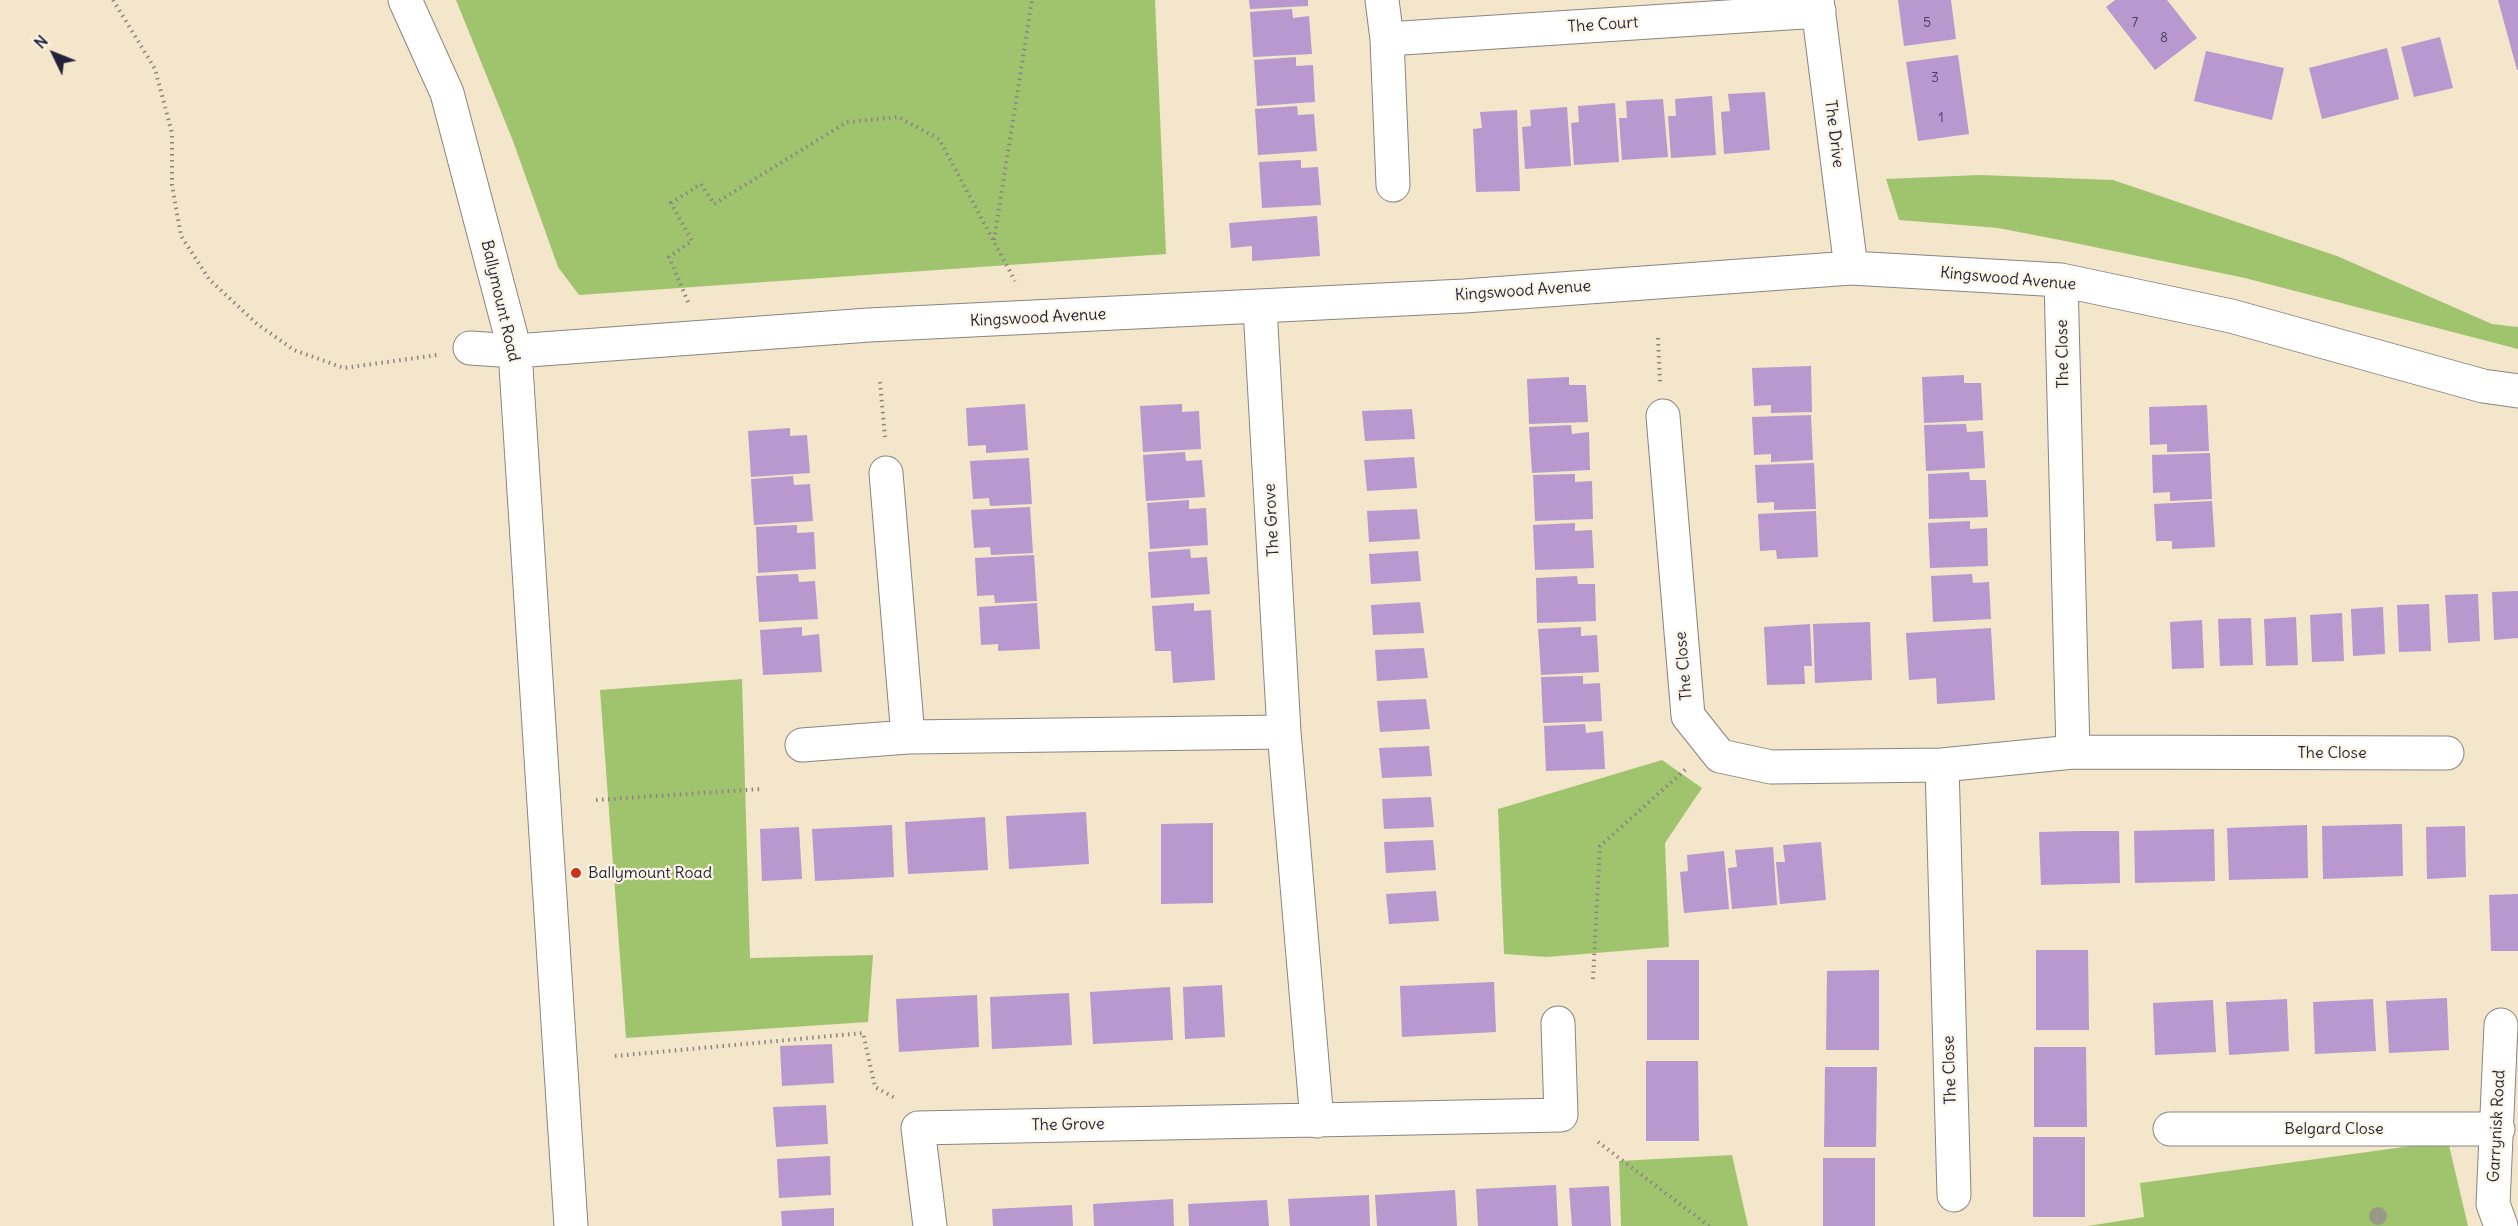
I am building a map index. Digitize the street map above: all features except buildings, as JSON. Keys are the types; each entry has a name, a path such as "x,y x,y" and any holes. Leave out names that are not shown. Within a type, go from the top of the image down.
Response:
{"street":[{"name":"Ballymount Road","path":"405,0 447,93 515,351 571,1226"},
{"path":"1382,0 1387,39 1393,185"},
{"name":"The Court","path":"1387,39 1818,6"},
{"name":"The Drive","path":"1818,6 1851,268"},
{"name":"Kingswood Avenue","path":"470,348 515,351 869,325 1260,308 1851,268 2061,280 2231,316 2483,386 2518,391"},
{"name":"The Close","path":"2061,280 2073,752"},
{"name":"The Grove","path":"1260,308 1284,732 1317,1121"},
{"name":"The Close","path":"1662,402 1688,716 1720,756 1771,767 1942,765 2073,752 2447,753"},
{"path":"886,473 908,737"},
{"path":"802,745 908,737 1284,732"},
{"name":"The Close","path":"1942,765 1954,1195"},
{"name":"The Grove","path":"930,1226 918,1128 1561,1115 1558,1023"},
{"name":"Garrynisk Road","path":"2500,1025 2498,1129 2493,1204 2501,1226"},
{"name":"Belgard Close","path":"2170,1129 2498,1129"}],"path":[{"path":"113,0 155,69 172,133 172,185 181,236 209,279 257,324 294,350 344,368 413,361 470,348"},
{"path":"994,240 1032,0"},
{"path":"688,303 669,257 692,241 671,203 701,184 714,204 847,122 898,117 939,139 1018,286"},
{"path":"1658,338 1662,402"},
{"path":"880,382 885,441"},
{"path":"1593,979 1600,846 1686,769"},
{"path":"596,800 762,789"},
{"path":"615,1056 864,1033 875,1087 895,1099 905,1099"},
{"path":"1598,1142 1709,1226"}],"green space":[{"path":"456,0 1155,0 1166,254 579,295 558,267 513,141"},
{"path":"1980,175 2113,180 2337,256 2492,324 2518,327 2518,349 2245,278 1998,228 1899,220 1886,179"},
{"path":"742,679 750,958 873,955 868,1022 626,1038 600,690"},
{"path":"1662,760 1702,788 1665,843 1669,947 1547,957 1504,954 1498,809"},
{"path":"2448,1141 2468,1226 2088,1226 2144,1217 2140,1183"},
{"path":"1732,1155 1748,1226 1621,1226 1619,1161"}],"place":[{"name":"Ballymount Road","path":"576,873"}]}
